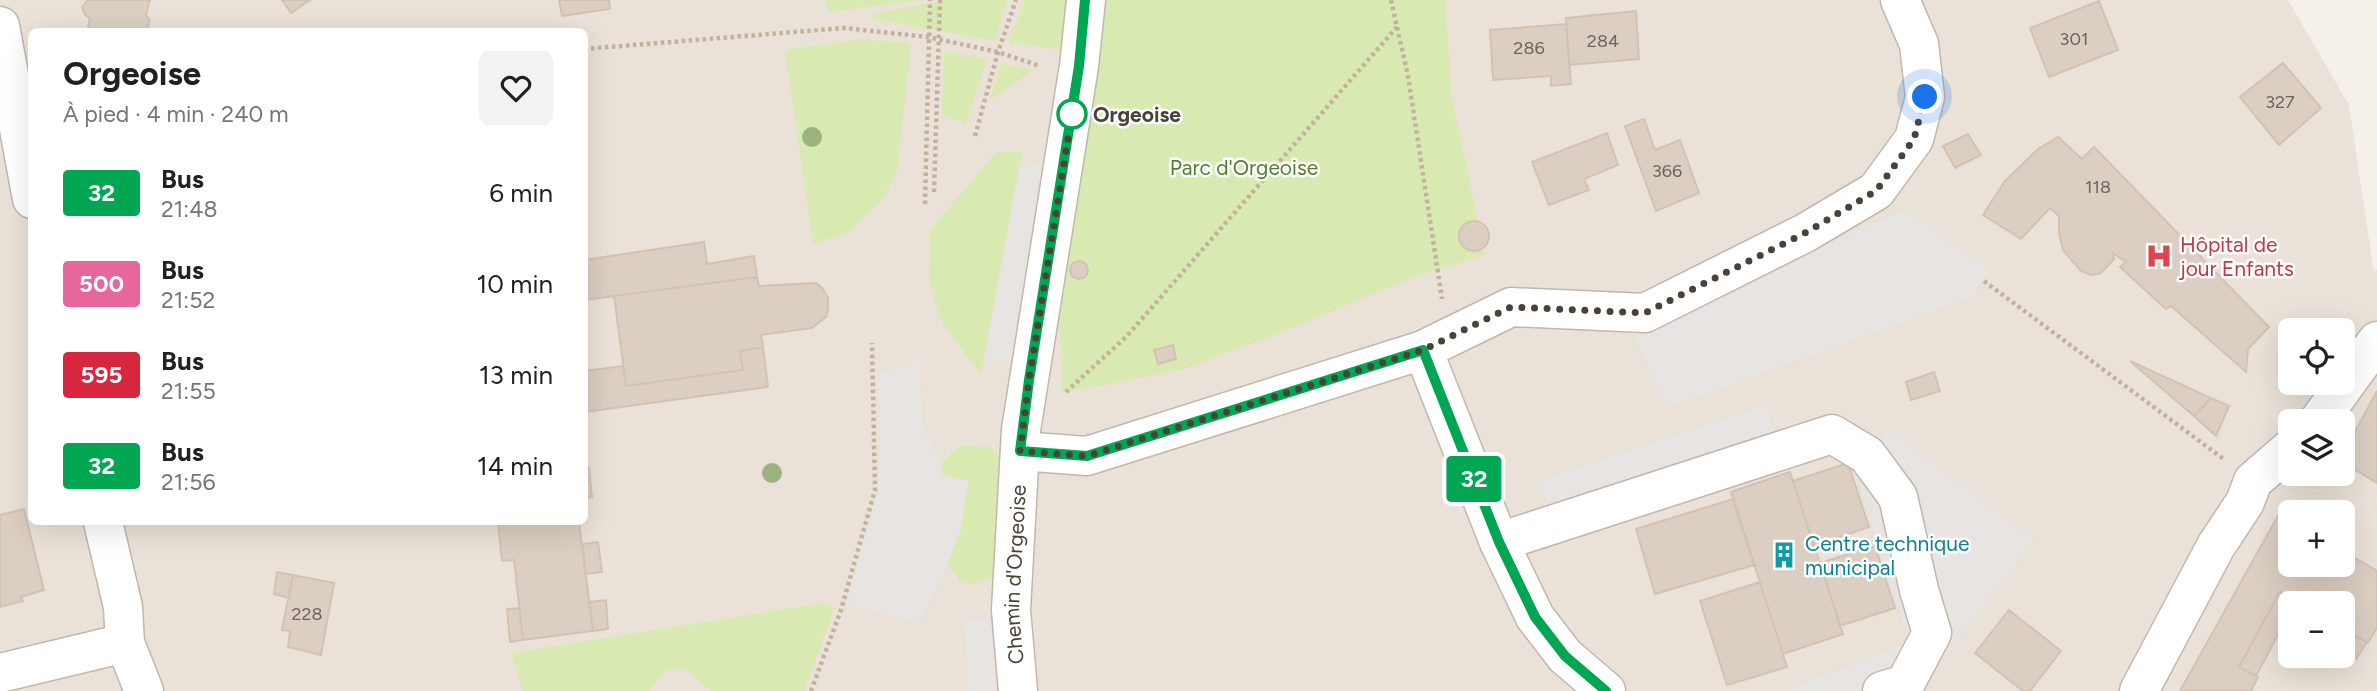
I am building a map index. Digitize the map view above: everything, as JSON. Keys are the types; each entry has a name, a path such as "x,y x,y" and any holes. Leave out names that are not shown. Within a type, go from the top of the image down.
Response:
{"street":[{"name":"Chemin d'Orgeoise","path":"1018,691 1011,610 1020,451 1079,66 1086,0"},
{"path":"1020,451 1087,456 1423,350 1511,307 1645,313 1805,233 1876,191 1914,139 1925,97 1919,44 1900,0"},
{"path":"0,26 28,177"},
{"path":"2327,409 2377,341"},
{"path":"1423,350 1499,542 1535,617 1565,656 1606,691"},
{"path":"1499,542 1832,434 1867,455 1898,497 1919,590 1932,633 1905,684 1882,691"},
{"path":"2139,691 2216,546 2245,502 2253,481 2278,459"},
{"path":"104,525 123,607 125,643 144,691"},
{"path":"0,673 125,643"}],"path":[{"path":"925,204 930,0"},
{"path":"934,192 940,0"},
{"path":"975,136 987,101 998,52 1016,0"},
{"path":"1391,0 1408,76 1441,296 1459,332"},
{"path":"1057,400 1126,337 1397,27"},
{"path":"588,49 844,28 928,37 998,52 1036,68 1050,69"},
{"path":"1984,281 2253,481"},
{"path":"811,691 841,610 874,490 876,453 872,342"}],"shaded area":[{"path":"0,0 2288,0 2349,105 2374,273 2377,269 2377,691 0,691"},
{"path":"1051,159 1014,363 984,361 1019,169"},
{"path":"1906,209 1987,269 1984,281 1973,297 1667,408 1634,336 1709,298"},
{"path":"919,354 923,428 940,461 942,478 969,480 960,531 943,577 919,623 847,605 878,488 879,374 907,366"},
{"path":"1765,405 1775,434 1842,412 1879,445 1889,430 2035,540 1918,691 1792,691 1791,688 1909,643 1848,446 1573,538 1536,482"},
{"path":"964,620 991,620 996,691 969,691"}],"green space":[{"path":"827,0 923,0 828,12"},
{"path":"949,0 1007,0 995,41 873,19 873,13"},
{"path":"1024,0 1073,0 1067,51 1009,42"},
{"name":"Parc d'Orgeoise","path":"1096,0 1445,0 1452,97 1485,255 1418,276 1181,370 1063,393 1058,307"},
{"path":"861,39 911,43 898,168 884,198 849,232 813,244 785,50"},
{"path":"944,51 987,59 966,125 942,114"},
{"path":"1000,63 1034,70 990,100"},
{"path":"1022,151 981,375 940,319 929,279 930,230 996,152"},
{"path":"960,446 991,447 1000,457 996,511 1003,523 1002,545 995,551 994,577 974,584 959,580 948,563 960,531 969,481 943,475 942,462"},
{"path":"823,603 835,608 804,691 711,691 684,668 665,671 649,691 523,691 511,653"}],"building":[{"path":"88,0 150,0 146,15 150,20 148,28 88,28 90,18 85,15 82,7"},
{"path":"282,0 310,0 291,13"},
{"path":"559,0 609,0 610,9 562,16"},
{"path":"2099,1 2118,50 2049,77 2030,28"},
{"path":"1636,11 1639,59 1569,65 1566,18"},
{"path":"1566,24 1571,84 1551,86 1551,76 1493,80 1490,30"},
{"path":"2283,63 2321,108 2279,145 2240,97"},
{"path":"1644,119 1655,150 1680,140 1699,193 1656,211 1625,126"},
{"path":"1607,133 1618,165 1584,179 1589,190 1549,205 1532,162"},
{"path":"1968,134 1981,155 1955,168 1943,146"},
{"name":"Hôpital de jour Enfants","path":"2058,137 2082,159 2094,147 2269,327 2248,349 2246,372 2171,306 2166,309 2120,267 2126,262 2113,253 2114,259 2101,273 2091,275 2081,271 2063,250 2059,216 2050,208 2021,239 1983,215 2005,181 2038,149"},
{"path":"1474,221 1485,225 1489,236 1485,247 1474,251 1463,247 1459,236 1463,225"},
{"path":"704,242 707,264 754,256 757,277 588,299 588,259"},
{"path":"1079,261 1085,264 1088,270 1085,276 1079,279 1073,276 1070,270 1073,264"},
{"path":"757,277 759,286 816,283 828,298 826,317 812,328 761,335 763,347 740,351 743,370 626,386 614,296"},
{"path":"1173,345 1176,359 1158,364 1154,350"},
{"path":"763,347 768,387 588,411 588,370 623,366 626,386 743,370 740,351"},
{"path":"2130,361 2211,398 2194,416"},
{"path":"1934,372 1940,391 1911,400 1906,382"},
{"path":"2377,391 2377,483 2355,469 2355,432"},
{"path":"2211,398 2229,406 2216,436 2194,416"},
{"path":"1848,463 1869,527 1814,546 1793,481"},
{"path":"588,468 592,497 588,498"},
{"name":"Centre technique municipal","path":"1790,472 1843,634 1783,654 1731,492"},
{"path":"1733,499 1754,565 1655,594 1636,529"},
{"path":"24,509 44,590 21,597 23,601 0,607 0,515"},
{"path":"2278,516 2278,577 2355,577 2355,558 2377,571 2377,628 2368,643 2355,636 2355,591 2278,591 2278,596 2239,667 2258,677 2251,691 2180,691"},
{"path":"498,525 579,525 593,631 523,640 514,560 502,561"},
{"path":"598,542 602,572 586,574 582,544"},
{"path":"1875,546 1895,608 1840,626 1820,563"},
{"path":"277,572 293,575 289,598 274,594"},
{"path":"293,575 334,583 321,655 288,647 290,631 282,630"},
{"path":"1760,582 1787,667 1727,685 1700,601"},
{"path":"2278,596 2278,635 2256,676 2239,667"},
{"path":"606,600 608,629 593,631 589,602"},
{"path":"519,608 523,640 510,642 507,609"},
{"path":"2009,610 2061,651 2030,691 2023,691 1975,653"},
{"path":"2355,636 2367,642 2355,658"}],"bus line":[{"name":"32","path":"1085,0 1079,66 1021,430 1020,451 1087,456 1423,350 1499,542 1535,617 1565,656 1606,691"}],"place":[{"name":"Orgeoise","path":"1072,114"},
{"name":"Hôpital de jour Enfants","path":"2159,256"},
{"name":"Centre technique municipal","path":"1784,555"}],"route":[{"path":"1072,114 1021,430 1020,451 1087,456 1423,350 1511,307 1645,313 1805,233 1876,191 1914,139 1925,97"}]}
